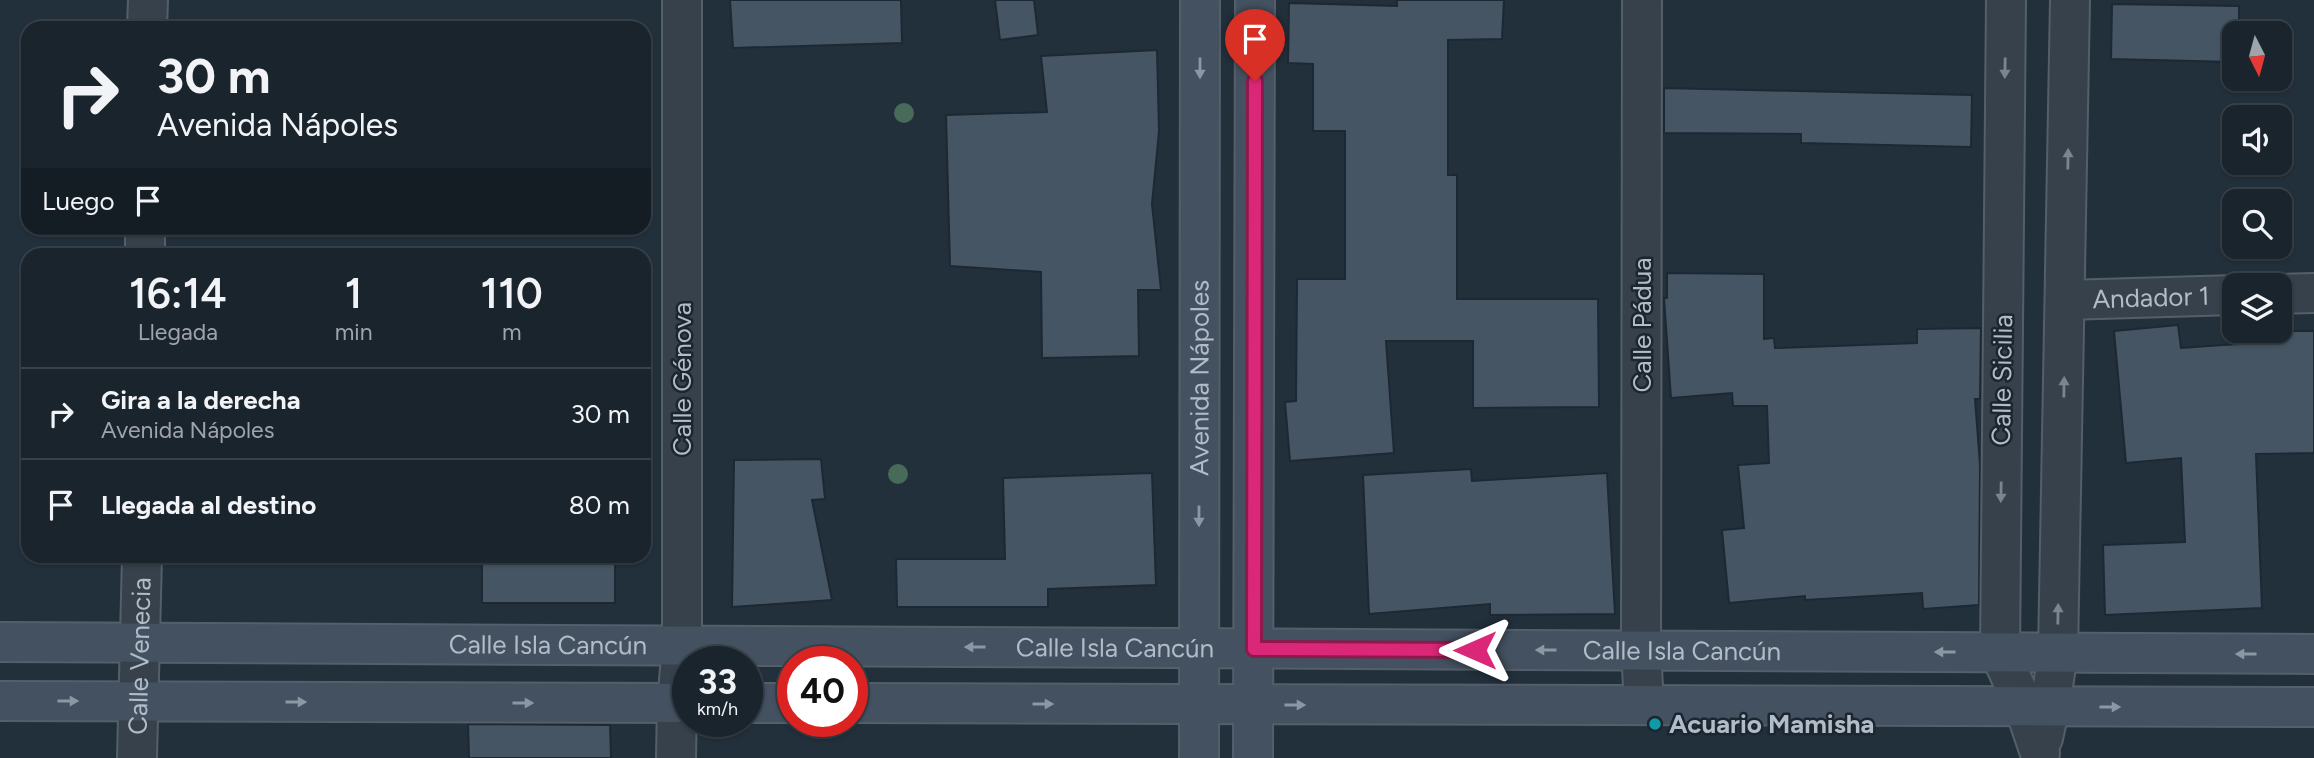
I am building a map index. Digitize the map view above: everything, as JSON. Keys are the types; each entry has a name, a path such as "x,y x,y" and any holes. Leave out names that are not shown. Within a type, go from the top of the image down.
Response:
{"street":[{"path":"147,21 148,0"},
{"name":"Calle Génova","path":"682,0 682,646"},
{"name":"Avenida Nápoles","path":"1199,758 1200,0"},
{"path":"1254,758 1255,0"},
{"name":"Calle Pádua","path":"1642,0 1641,650 1644,705"},
{"name":"Calle Sicilia","path":"2006,0 2000,653 2037,706"},
{"name":"Calle Sicilia","path":"2039,756 2037,706 2058,653 2070,0"},
{"path":"2292,294 2314,293"},
{"name":"Andador 1","path":"2066,300 2222,295"},
{"name":"Calle Venecia","path":"137,758 142,563"},
{"name":"Calle Isla Cancún","path":"0,642 682,646"},
{"name":"Calle Isla Cancún","path":"763,646 2314,654"},
{"path":"0,701 672,703"},
{"name":"Calle Isla Cancún","path":"868,703 2314,707"},
{"name":"Calle Génova","path":"676,758 678,737"}],"building":[{"path":"730,0 901,0 902,43 733,48"},
{"path":"995,0 1034,0 1038,35 1000,40"},
{"path":"1397,0 1504,0 1502,39 1448,40 1448,175 1457,175 1457,299 1598,299 1599,407 1473,408 1473,341 1386,341 1394,453 1290,461 1285,402 1296,401 1297,279 1345,279 1345,131 1313,131 1313,64 1288,63 1289,3 1397,6"},
{"path":"2112,4 2239,6 2239,21 2222,21 2222,62 2111,59"},
{"path":"1157,50 1159,131 1152,204 1161,290 1138,290 1139,356 1042,358 1041,272 950,266 946,115 1047,112 1041,56"},
{"path":"1664,88 1972,95 1971,147 1801,143 1801,134 1664,133"},
{"path":"1667,273 1764,274 1764,339 1774,338 1775,348 1917,343 1917,329 1981,328 1980,399 1975,399 1980,465 1979,605 1923,609 1922,593 1805,600 1805,596 1729,603 1722,530 1744,528 1738,465 1769,463 1767,406 1733,406 1732,393 1671,398 1664,298 1667,298"},
{"path":"2178,325 2181,348 2292,343 2292,331 2314,331 2314,453 2256,454 2262,608 2105,615 2103,545 2185,542 2181,458 2126,463 2114,331"},
{"path":"821,459 825,499 812,500 832,600 732,607 734,460"},
{"path":"1471,469 1472,481 1607,473 1615,614 1490,615 1490,604 1369,614 1363,475"},
{"path":"1152,473 1156,585 1048,589 1048,607 897,607 896,559 1005,559 1003,478"},
{"path":"482,563 615,563 615,603 482,603"},
{"path":"468,724 610,725 611,758 469,758"}],"place":[{"name":"Acuario Mamisha","path":"1655,724"}],"route":[{"path":"1255,81 1254,649 1475,650"}]}
